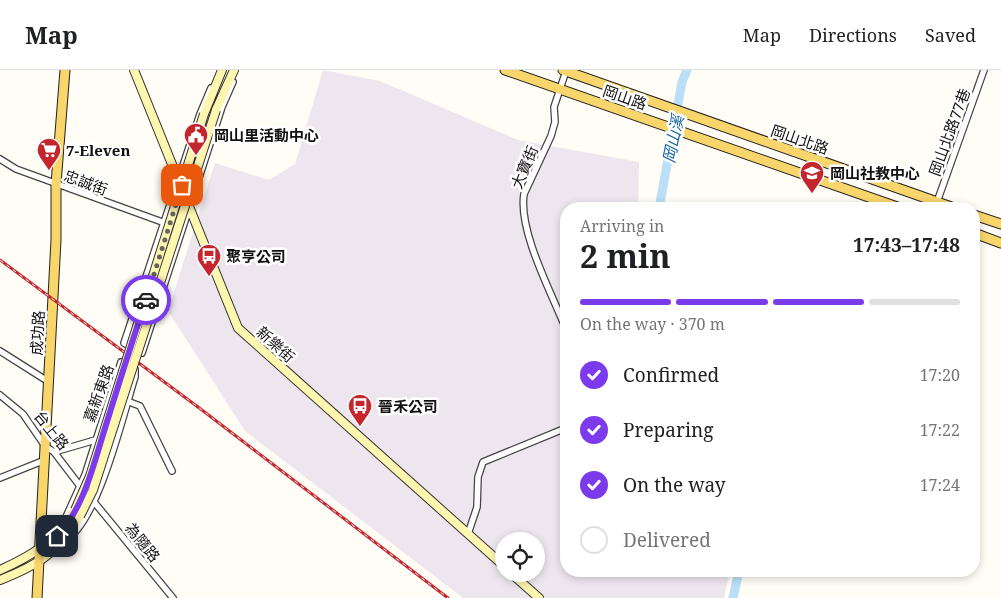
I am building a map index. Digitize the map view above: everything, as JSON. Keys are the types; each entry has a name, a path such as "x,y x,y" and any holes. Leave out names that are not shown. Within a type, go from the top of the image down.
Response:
{"main road":[{"name":"成功路","path":"37,598 41,562 56,240 56,184 65,70"},
{"name":"岡山路","path":"505,70 883,202"},
{"name":"岡山路","path":"564,70 690,115"},
{"name":"岡山北路","path":"690,115 937,202"},
{"path":"980,217 1001,224"},
{"path":"980,235 1001,243"}],"street":[{"name":"新樂街","path":"134,70 190,205 218,284 238,328 495,558"},
{"path":"78,513 204,114 220,70"},
{"path":"220,70 194,131 124,343 142,353 212,137 236,70"},
{"path":"78,513 93,490 216,110 236,70"},
{"name":"大寶街","path":"560,314 527,232 523,211 524,194 551,136 555,122 554,108 564,70"},
{"name":"岡山北路77巷","path":"937,202 984,70"},
{"path":"194,131 212,137"},
{"name":"忠誠街","path":"0,159 16,169 165,223"},
{"path":"0,351 48,382"},
{"name":"嘉新東路","path":"0,580 41,562 63,542 71,538 94,502 127,401 135,369 122,362 80,486 69,512 57,530 57,536"},
{"name":"台上路","path":"0,394 23,414 45,446 54,452 80,486"},
{"path":"127,401 140,406 172,471"},
{"path":"468,534 476,507 478,478 483,462 560,430"},
{"path":"54,452 97,438 114,443"},
{"path":"0,478 45,460"},
{"name":"為隨路","path":"94,502 173,598"},
{"name":"嘉新東路","path":"0,570 24,560 41,549 57,536 78,513"},
{"name":"嘉新東路","path":"63,542 78,513"},
{"path":"521,582 539,598"}],"shaded area":[{"path":"323,70 380,81 518,140 639,162 638,202 560,202 560,577 729,577 724,598 463,598 245,431 168,311 215,163 269,180 295,164"}],"waterway":[{"name":"岡山溪","path":"660,202 682,82 687,70"},
{"name":"岡山溪","path":"733,598 738,577"}],"railway":[{"path":"0,260 198,407 448,598"}],"way so far":[{"path":"146,300 182,185"}],"place":[{"name":"岡山里活動中心","path":"196,156"},
{"name":"7-Eleven","path":"49,171"},
{"name":"岡山社教中心","path":"812,194"},
{"name":"聚亨公司","path":"209,277"},
{"name":"晉禾公司","path":"360,427"}],"route":[{"path":"57,536 75,510 90,476 146,300"}]}
